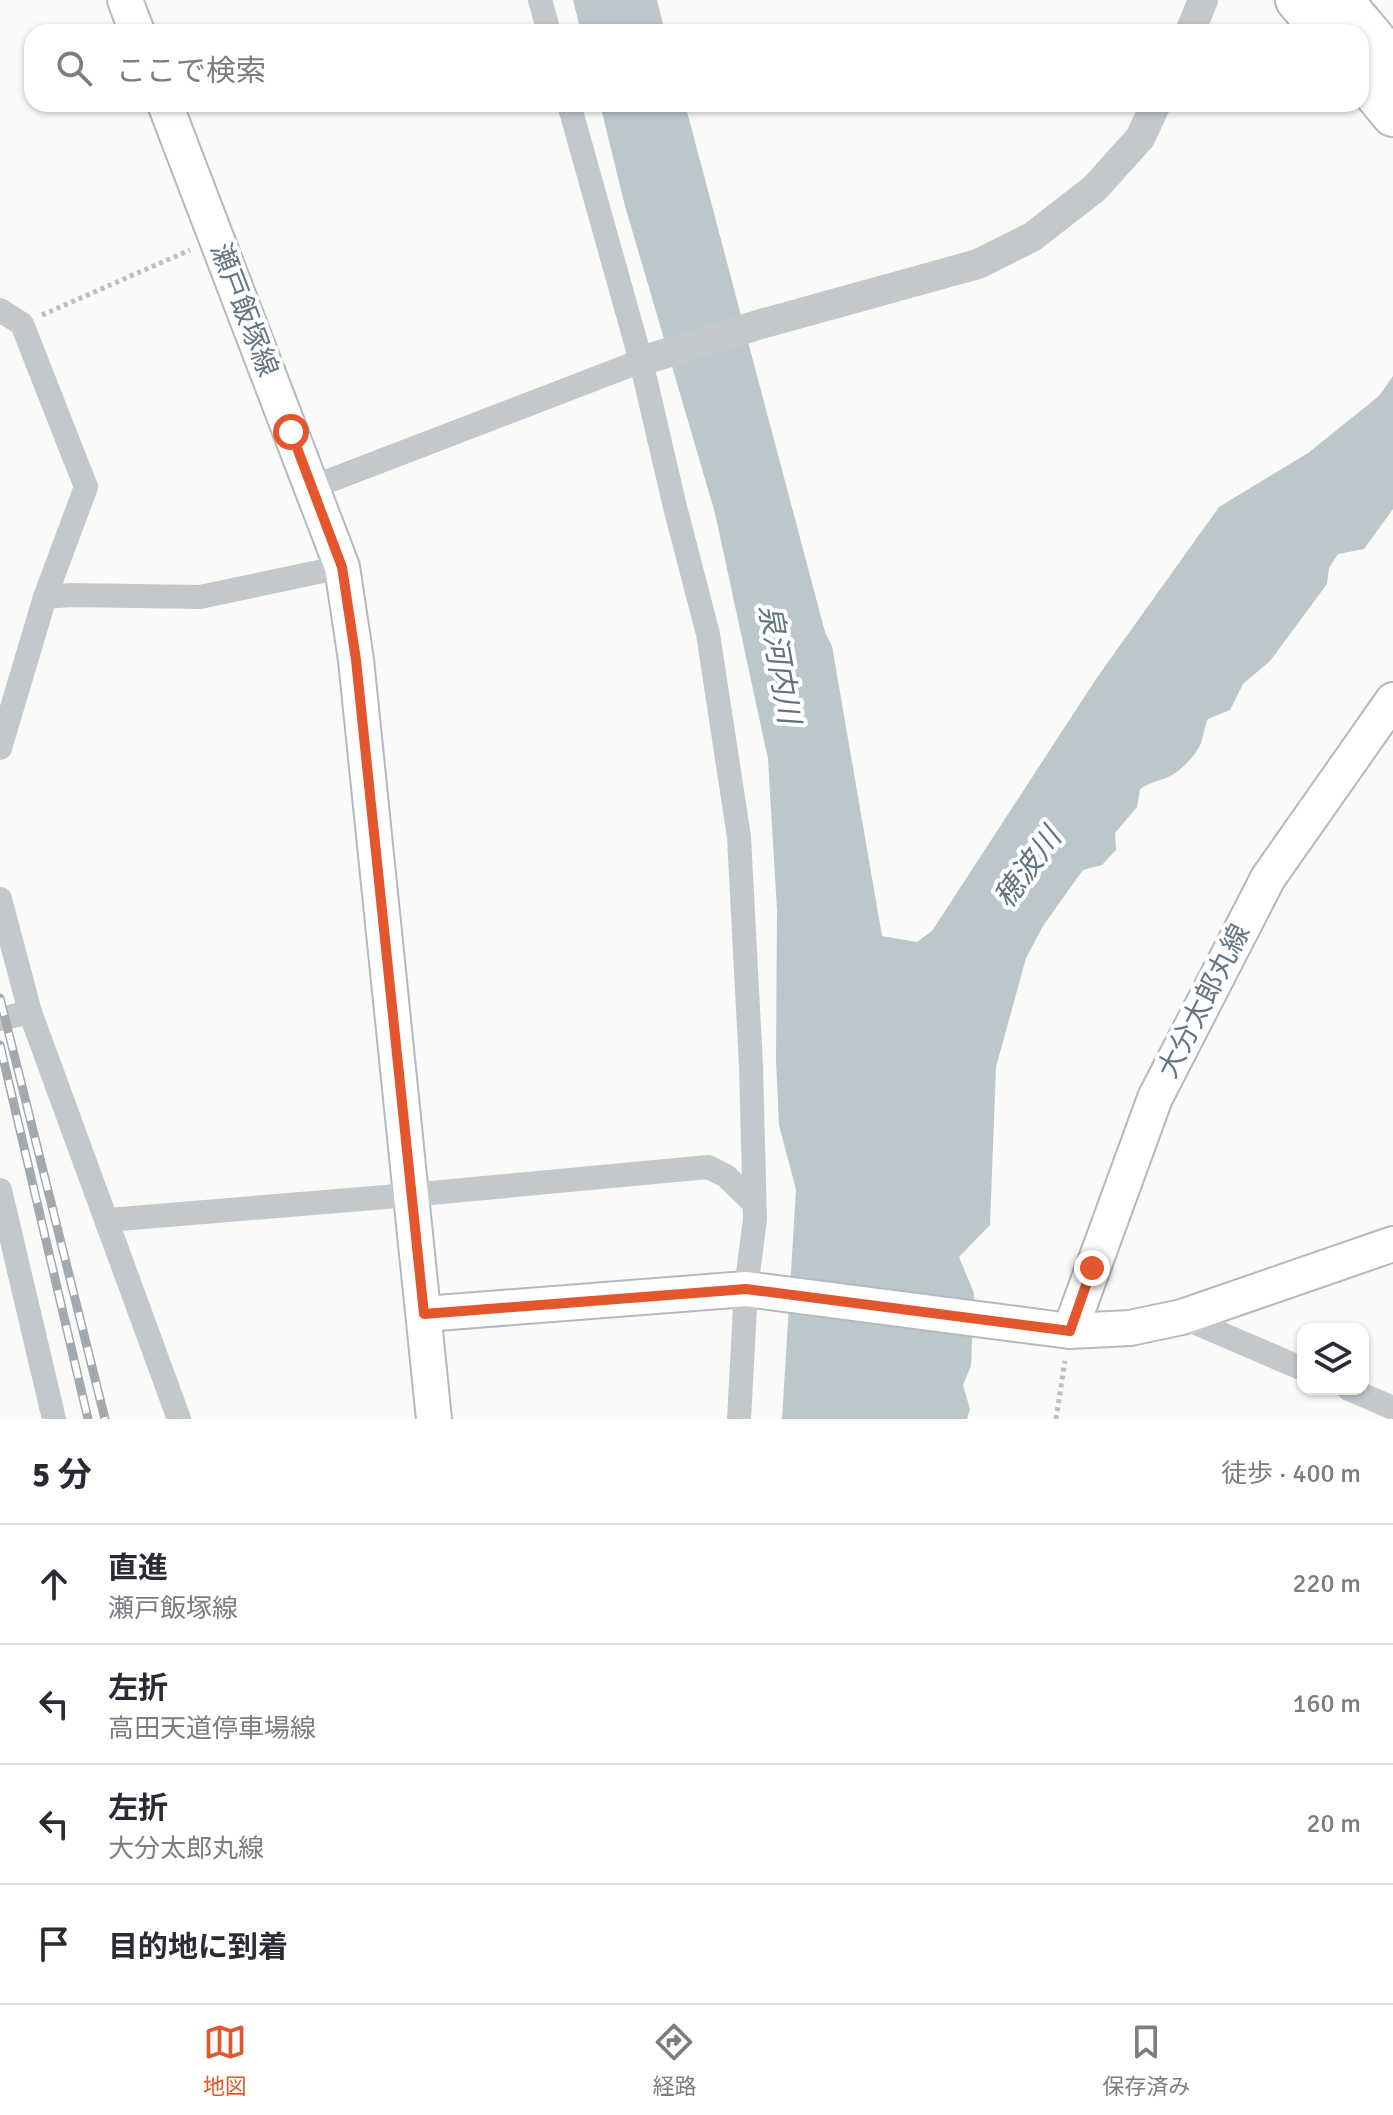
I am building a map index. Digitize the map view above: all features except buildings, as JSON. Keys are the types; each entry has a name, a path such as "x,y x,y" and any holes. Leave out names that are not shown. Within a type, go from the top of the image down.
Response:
{"highway":[{"path":"1297,0 1317,24"},
{"path":"1341,0 1352,24"},
{"path":"1369,63 1379,85"}],"main road":[{"path":"125,0 134,24"},
{"name":"瀬戸飯塚線","path":"168,112 342,567 356,660 434,1419"},
{"name":"大分太郎丸線","path":"1062,1330 1155,1098 1268,878 1393,700"},
{"path":"424,1314 756,1290 1062,1330 1130,1328 1182,1317 1393,1244"}],"street":[{"path":"540,0 547,24"},
{"path":"1193,24 1203,0"},
{"path":"571,112 641,361 708,634 739,837 751,1066 756,1290 739,1419"},
{"path":"313,487 641,361 978,264 1032,237 1095,188 1140,138 1152,112"},
{"path":"0,310 22,324 86,487 45,597 0,748"},
{"path":"45,597 200,597 342,567"},
{"path":"0,899 30,1012 179,1419"},
{"path":"0,1019 30,1012"},
{"path":"108,1220 708,1167 726,1176 753,1202"},
{"path":"0,1190 54,1419"},
{"path":"1182,1317 1297,1366"},
{"path":"1363,1395 1393,1408"}],"path":[{"path":"22,324 217,238"},
{"path":"1056,1419 1062,1330"}],"water":[{"path":"573,0 657,0 663,24 579,24"},
{"path":"602,112 687,112 825,632 832,646 882,936 917,942 932,931 1096,679 1219,507 1308,453 1379,396 1393,376 1393,509 1364,549 1338,554 1329,568 1327,584 1270,661 1243,684 1230,710 1208,719 1199,747 1188,762 1174,774 1140,789 1137,807 1115,833 1116,850 1102,865 1083,870 1043,926 1026,958 996,1067 990,1225 959,1257 974,1293 971,1366 963,1385 970,1409 967,1419 782,1419 796,1190 779,1125 777,910 768,759 715,513 625,206"}],"railway":[{"path":"0,998 105,1419"},
{"path":"0,1045 88,1419"}],"route":[{"path":"291,432 342,567 356,660 424,1314 746,1289 1070,1331 1092,1268"}],"water label":[{"name":"泉河内川","path":"779,664"},
{"name":"穂波川","path":"1028,868"}]}
